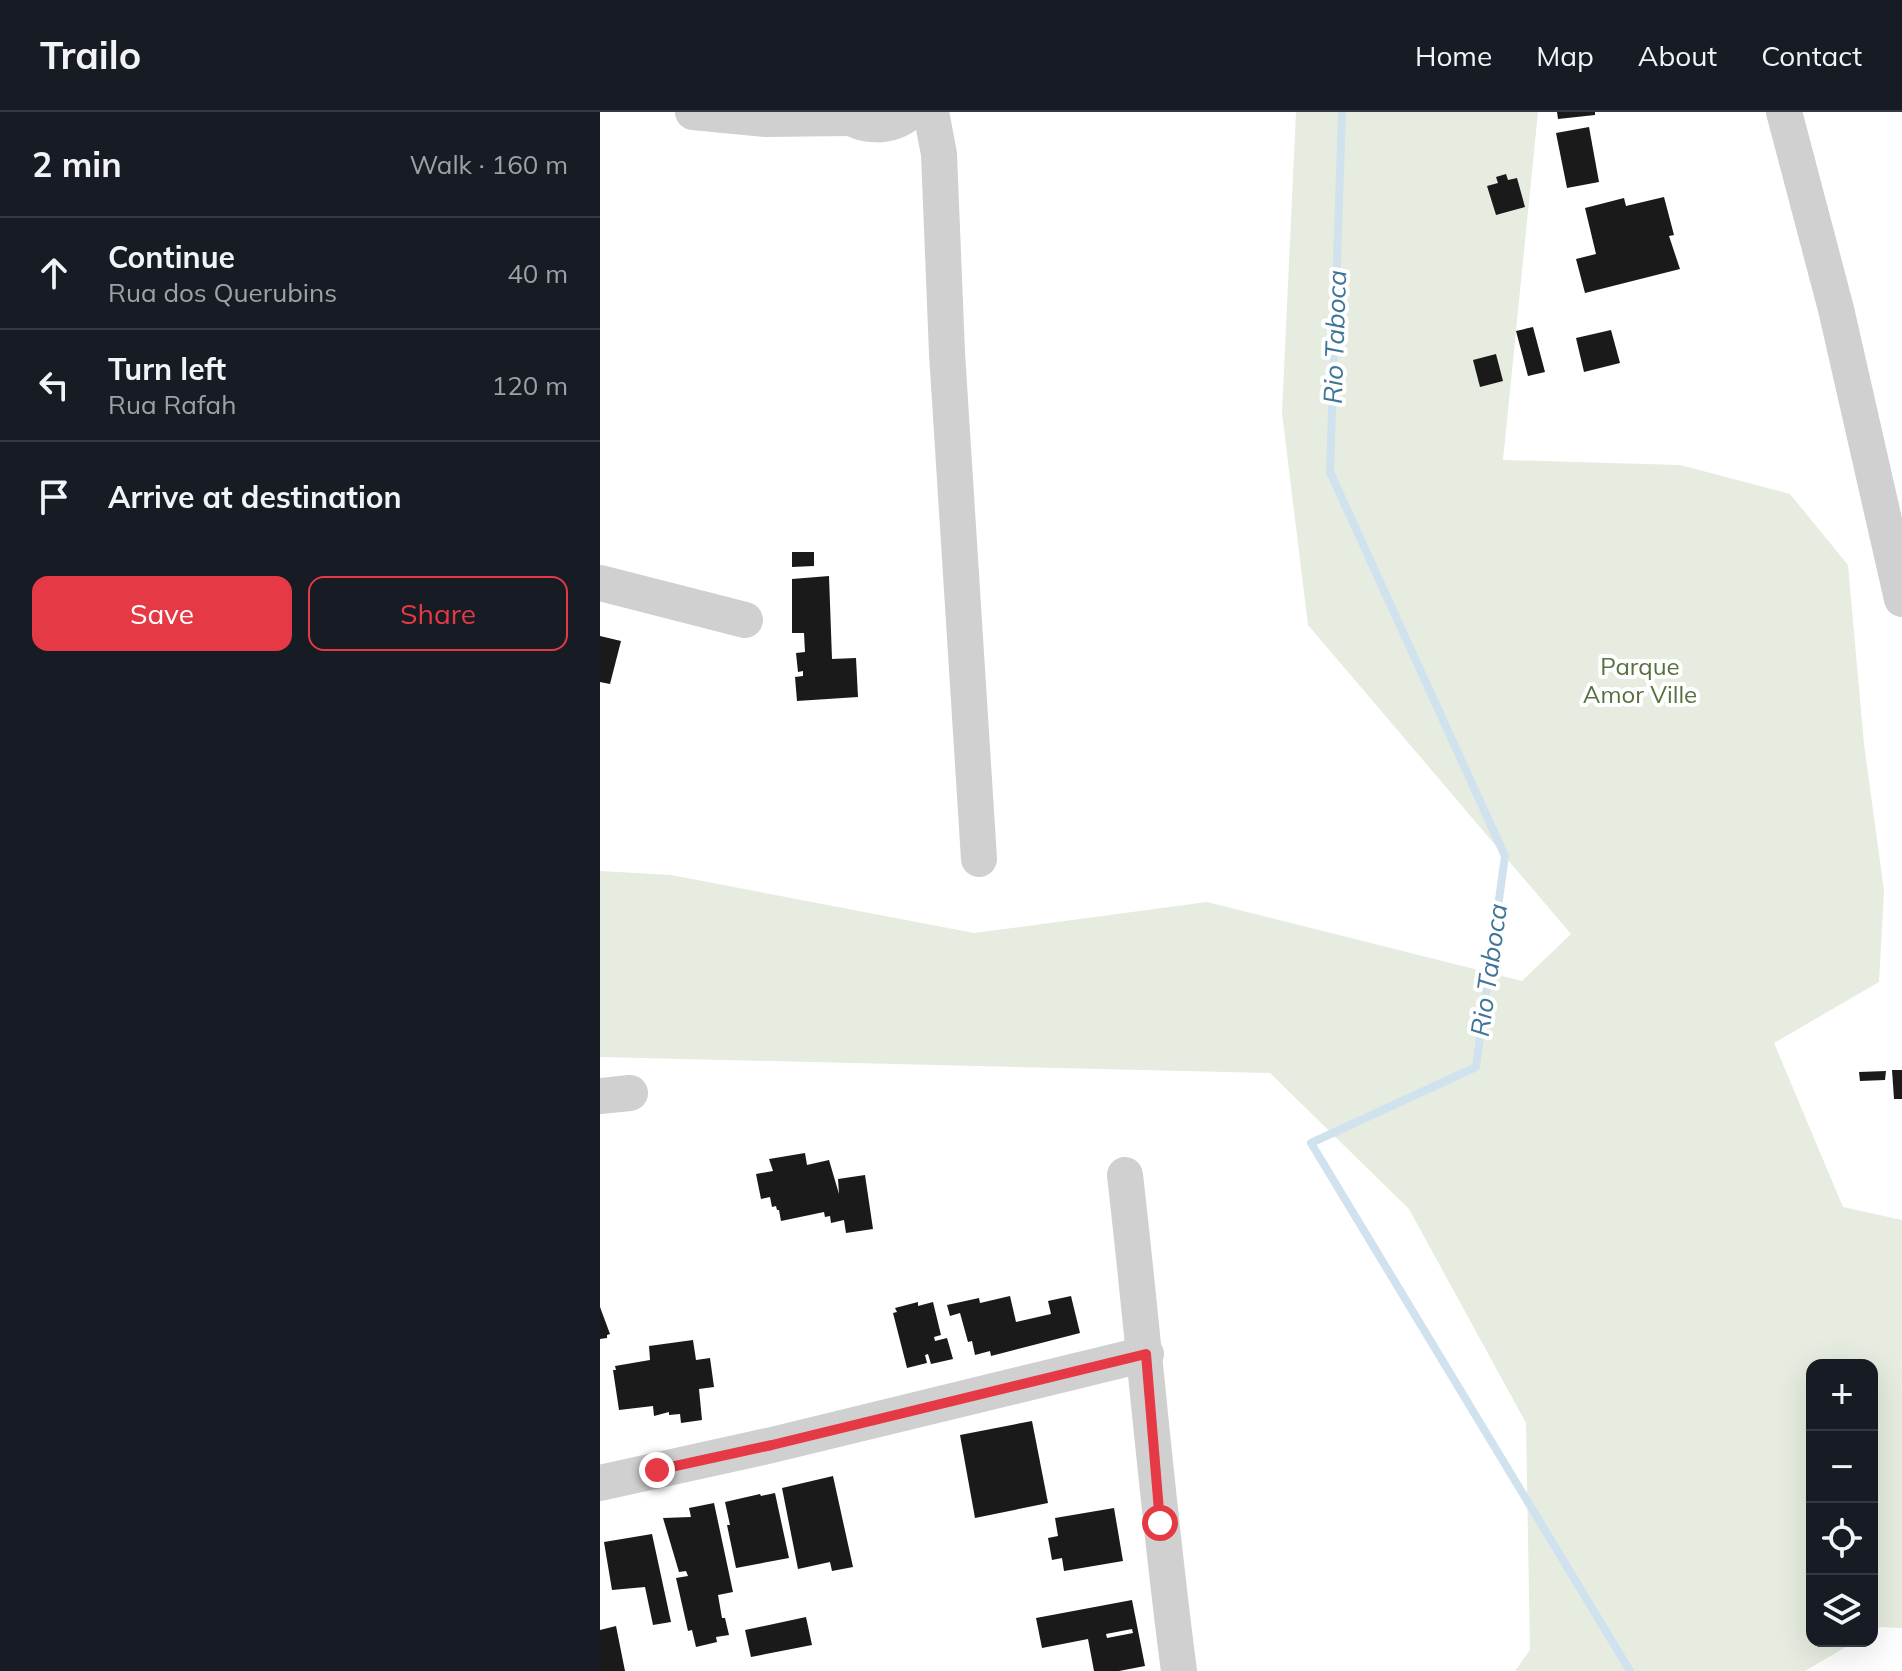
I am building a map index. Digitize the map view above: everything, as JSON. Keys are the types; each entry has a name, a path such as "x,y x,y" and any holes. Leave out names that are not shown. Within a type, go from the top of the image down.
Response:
{"street":[{"path":"693,112 771,116 846,115 868,124 898,118 939,154"},
{"path":"931,112 939,154 947,353 979,859"},
{"path":"1784,112 1836,309 1902,599"},
{"path":"600,583 745,620"},
{"path":"1125,1175 1146,1354 1163,1551 1179,1671"},
{"path":"600,1483 772,1445 1146,1354"}],"green space":[{"name":"Parque Amor Ville","path":"1296,112 1538,112 1503,460 1680,465 1790,494 1848,565 1864,744 1884,891 1879,982 1774,1043 1843,1207 1902,1220 1902,1628 1878,1628 1878,1359 1806,1359 1806,1647 1846,1647 1805,1671 1515,1671 1530,1650 1526,1423 1409,1209 1270,1073 600,1057 600,871 671,875 974,933 1207,902 1522,981 1571,934 1308,625 1282,413"}],"building":[{"path":"1557,112 1595,112 1595,115 1558,119"},
{"path":"1589,127 1599,182 1567,188 1556,133"},
{"path":"1506,174 1508,180 1517,178 1525,207 1496,215 1487,186 1498,183 1496,177"},
{"path":"1664,197 1674,235 1669,236 1680,269 1585,293 1576,259 1596,254 1585,208 1624,198 1626,206"},
{"path":"1533,327 1545,372 1528,376 1516,331"},
{"path":"1611,330 1620,363 1584,372 1576,338"},
{"path":"1496,354 1503,381 1480,387 1473,360"},
{"path":"792,552 814,552 814,566 792,567"},
{"path":"829,576 832,659 856,658 858,697 797,701 795,677 803,676 803,671 798,672 796,653 805,652 804,633 792,633 792,579"},
{"path":"600,636 621,641 610,684 600,682"},
{"path":"1892,1070 1902,1070 1902,1099 1894,1099"},
{"path":"1886,1071 1885,1080 1860,1081 1859,1072"},
{"path":"805,1153 807,1165 829,1160 839,1194 838,1179 865,1175 873,1229 846,1233 844,1220 831,1223 830,1216 825,1217 824,1212 781,1221 779,1210 776,1206 772,1207 770,1197 761,1199 756,1174 773,1171 769,1159"},
{"path":"1010,1296 1016,1322 1051,1314 1048,1301 1071,1296 1080,1333 991,1356 990,1351 975,1355 960,1313 950,1316 947,1305 979,1298 980,1303"},
{"path":"918,1302 918,1306 933,1302 941,1335 934,1337 935,1341 947,1338 953,1359 931,1364 928,1354 925,1355 927,1363 907,1368 893,1313 897,1312 895,1308"},
{"path":"600,1307 610,1334 600,1339"},
{"path":"693,1340 696,1360 710,1358 714,1387 699,1389 702,1420 681,1423 680,1414 669,1415 669,1412 654,1416 653,1406 619,1410 615,1366 650,1360 649,1346"},
{"path":"1032,1421 1048,1503 975,1518 960,1435"},
{"path":"833,1476 853,1567 832,1571 830,1562 798,1569 782,1488"},
{"path":"775,1493 789,1558 736,1568 725,1502"},
{"path":"714,1503 733,1592 718,1595 729,1635 716,1637 717,1642 696,1647 692,1630 688,1631 676,1578 688,1576 686,1571 679,1572 663,1518 691,1517 689,1508"},
{"path":"1114,1508 1123,1561 1064,1571 1062,1558 1052,1560 1048,1538 1058,1536 1055,1518"},
{"path":"652,1534 671,1622 653,1625 645,1587 612,1590 604,1542"},
{"path":"1132,1600 1145,1666 1119,1671 1094,1671 1088,1639 1042,1648 1036,1618","holes":["1132,1629 1133,1633 1107,1638 1106,1634"]},
{"path":"806,1617 812,1645 751,1657 745,1630"},
{"path":"616,1626 625,1671 600,1671 600,1630"}],"waterway":[{"name":"Rio Taboca","path":"1342,112 1330,472 1505,856 1476,1067 1311,1143 1630,1671"}],"route":[{"path":"657,1470 1146,1354 1160,1523"}]}
